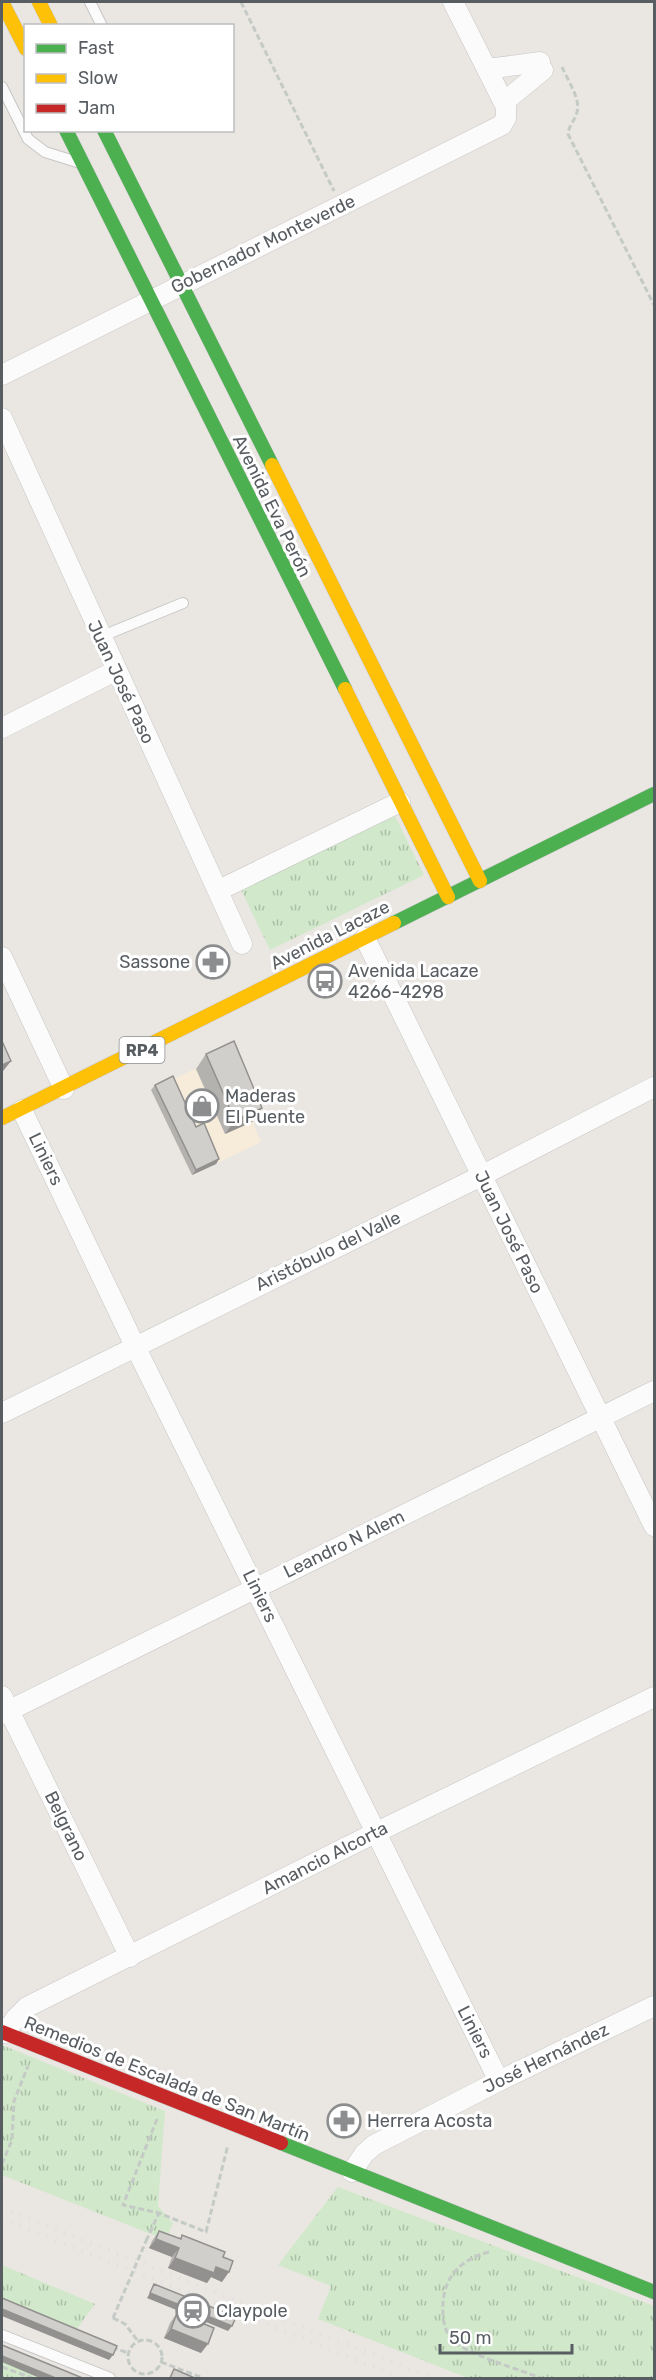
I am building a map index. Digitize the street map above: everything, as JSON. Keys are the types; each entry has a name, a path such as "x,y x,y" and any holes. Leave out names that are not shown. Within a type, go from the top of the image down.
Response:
{"main road":[{"path":"2,2 24,46"},
{"path":"39,2 50,24"},
{"name":"Avenida Eva Perón","path":"67,132 448,897"},
{"name":"Avenida Eva Perón","path":"106,132 117,147 181,284 480,881"},
{"name":"Avenida Lacaze","path":"2,1120 654,794"},
{"name":"Remedios de Escalada de San Martín","path":"3,2032 654,2292"}],"street":[{"path":"453,2 504,102 548,66"},
{"path":"487,69 548,66"},
{"name":"Gobernador Monteverde","path":"2,375 181,284 496,130 506,118 504,102"},
{"name":"Juan José Paso","path":"2,418 115,671 219,890 242,944"},
{"path":"2,728 115,671"},
{"path":"219,890 400,802"},
{"name":"Juan José Paso","path":"365,938 654,1526"},
{"path":"2,957 64,1089"},
{"name":"Aristóbulo del Valle","path":"2,1413 654,1088"},
{"path":"2,1113 22,1110"},
{"path":"2,1133 22,1110"},
{"name":"Liniers","path":"22,1110 135,1346 499,2081"},
{"name":"Leandro N Alem","path":"4,1707 256,1588 654,1391"},
{"name":"Amancio Alcorta","path":"3,2032 27,2007 654,1697"},
{"name":"Belgrano","path":"4,1707 130,1957"},
{"name":"José Hernández","path":"352,2172 364,2154 374,2145 654,2006"}],"lane":[{"path":"90,2 101,24"},
{"path":"2,87 24,131"},
{"path":"24,132 28,139 45,152 82,164"},
{"path":"100,637 183,603"},
{"path":"2,2336 110,2379"}],"path":[{"path":"241,2 341,206"},
{"path":"548,66 578,104 577,113 569,125 568,134 654,305"},
{"path":"2,2164 12,2140 14,2101 36,2046"},
{"path":"157,2119 123,2205 159,2212 206,2232 227,2148 236,2126"},
{"path":"138,2342 125,2324 112,2318 159,2212"},
{"path":"500,2256 488,2252 471,2257 448,2280 444,2290 442,2308 446,2330 451,2339 463,2348 541,2379"},
{"path":"150,2340 162,2353 161,2362 152,2372 141,2374 132,2368 128,2353 138,2342 150,2340"},
{"path":"107,2345 128,2353"},
{"path":"161,2362 203,2379"},
{"path":"2,2367 32,2379"}],"shaded area":[{"name":"Maderas El Puente","path":"224,1055 261,1142 192,1175 151,1090"}],"green space":[{"path":"395,816 424,875 270,950 241,890"},
{"path":"2,2045 165,2111 158,2206 173,2223 166,2240 2,2175"},
{"path":"338,2187 654,2306 654,2378 468,2378 318,2319 331,2286 278,2265"},
{"path":"2,2265 95,2304 73,2334 2,2305"},
{"path":"2,2348 75,2378 2,2378"}],"building":[{"path":"2,1041 11,1061 2,1065"},
{"path":"234,1041 262,1108 235,1120 206,1054"},
{"path":"173,1076 196,1127 204,1123 219,1159 196,1170 155,1085"},
{"path":"159,2231 181,2239 182,2235 225,2252 223,2257 233,2261 229,2272 216,2267 214,2273 175,2258 179,2248 156,2239"},
{"path":"154,2284 236,2317 232,2326 150,2293"},
{"path":"2,2298 117,2346 113,2355 2,2309"},
{"path":"177,2313 214,2328 208,2344 171,2329"},
{"path":"2,2345 85,2379 58,2379 2,2356"},
{"path":"174,2369 197,2379 172,2379 170,2378"}],"railway":[{"path":"2,2208 432,2378"},
{"path":"2,2219 402,2378"}],"traffic: fast":[{"path":"67,132 345,689"},
{"path":"105,132 272,465"},
{"path":"394,923 654,794"},
{"path":"281,2143 654,2292"}],"traffic: slow":[{"path":"2,2 24,45"},
{"path":"39,2 50,24"},
{"path":"272,465 480,881"},
{"path":"345,689 448,897"},
{"path":"2,1118 394,923"}],"traffic: jam":[{"path":"2,2032 281,2143"}],"place":[{"name":"Sassone","path":"213,962"},
{"name":"Avenida Lacaze 4266-4298","path":"325,981"},
{"name":"Maderas El Puente","path":"202,1106"},
{"name":"Herrera Acosta","path":"344,2121"},
{"name":"Claypole","path":"193,2311"}]}
